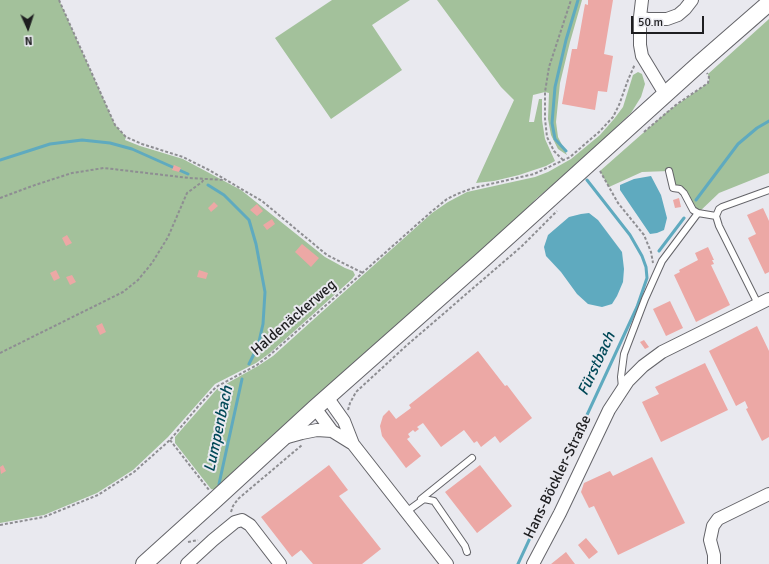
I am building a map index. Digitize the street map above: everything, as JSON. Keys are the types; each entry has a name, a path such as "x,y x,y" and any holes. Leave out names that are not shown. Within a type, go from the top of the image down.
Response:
{"main road":[{"path":"144,564 327,397 480,262 665,94 769,3"}],"street":[{"path":"642,0 640,17 640,45 642,56 665,94"},
{"path":"640,17 648,19 667,19 678,15 692,0"},
{"name":"Hans-Böckler-Straße","path":"533,564 560,513 609,410 622,388 643,366 662,352 764,302"},
{"path":"327,397 344,421 353,444 447,564"},
{"path":"315,408 332,430 353,444"},
{"path":"282,439 317,430 332,430"},
{"path":"714,564 714,555 710,540 713,526 718,519 769,494"},
{"path":"187,564 235,522 242,520 246,521 250,525 280,564"}],"lane":[{"path":"669,171 673,188 680,189 684,193 693,210 698,213 716,216"},
{"path":"764,302 719,226 716,216 719,209 722,207 769,190"},
{"path":"622,388 621,377 624,354 654,278 662,261 698,213"},
{"path":"406,512 472,458"},
{"path":"420,500 427,499 434,501 465,546 467,552"}],"path":[{"path":"59,0 115,125 126,137 142,144 183,157 226,180 262,202 327,255 363,273"},
{"path":"563,160 554,151 547,137 545,92 549,67 570,0"},
{"name":"Haldenäckerweg","path":"0,525 44,517 98,496 134,472 170,440 216,387 257,365 271,354 431,212 452,197 473,188 534,174 563,160 584,145 613,117 633,68 642,56"},
{"path":"643,133 678,104 708,83 708,74"},
{"path":"0,198 72,173 104,168 189,178 226,180"},
{"path":"596,174 600,171 618,203 644,236 651,252 654,278"},
{"path":"0,352 123,292 138,280 168,237 187,193 204,179"},
{"path":"344,421 348,414 350,402 356,392 406,346 522,246 560,208"},
{"path":"170,440 231,517 232,506 238,499 303,444"},
{"path":"184,544 207,538 213,540"}],"green space":[{"path":"0,0 59,0 115,125 126,137 125,140 183,159 241,190 325,257 353,271 355,275 270,353 256,363 215,384 168,437 133,470 97,493 44,515 0,523"},
{"path":"332,0 410,0 372,25 402,70 331,119 275,38"},
{"path":"437,0 582,0 560,83 556,122 558,137 567,155 558,149 551,135 548,119 549,93 545,92 533,95 529,122 534,122 539,99 542,99 542,120 545,139 555,161 546,166 519,175 494,181 476,183 514,100 501,87"},
{"path":"769,19 769,173 719,193 698,213 684,193 673,188 669,171 642,172 609,187 600,171 668,111 708,83 708,74"},
{"path":"638,72 642,74 645,84 641,97 631,113 570,171 537,198 521,215 215,490 211,489 175,443 175,437 217,389 273,356 432,213 448,202 467,192 535,177 548,172 571,159 600,135 614,119 623,107 633,75"}],"water":[{"path":"651,176 661,195 667,218 664,230 650,234 620,190 620,185 634,179"},
{"path":"589,213 598,220 622,252 624,269 623,282 612,304 602,307 588,304 577,294 561,272 546,256 544,247 548,235 569,217"}],"building":[{"path":"588,0 613,0 604,54 613,56 607,92 598,91 595,110 562,104 572,49 577,49 585,4 588,5"},
{"path":"174,165 181,168 179,172 172,170"},
{"path":"679,198 681,207 675,208 673,200"},
{"path":"214,202 218,206 211,212 208,208"},
{"path":"257,204 263,211 257,216 250,210"},
{"path":"763,208 769,221 769,272 765,274 748,238 756,234 747,215"},
{"path":"272,219 275,224 267,230 263,225"},
{"path":"67,235 72,243 66,246 62,238"},
{"path":"302,244 319,258 311,267 295,252"},
{"path":"708,247 714,260 712,260 714,264 711,265 730,305 696,322 674,275 680,272 679,270 698,260 695,253"},
{"path":"56,270 60,278 54,281 50,273"},
{"path":"199,270 208,273 206,279 197,277"},
{"path":"72,275 76,282 70,285 66,277"},
{"path":"670,301 683,328 666,336 653,309"},
{"path":"102,323 106,332 100,335 96,326"},
{"path":"757,326 769,351 769,437 762,441 746,409 748,408 745,401 736,406 709,351"},
{"path":"644,340 649,347 645,349 640,342"},
{"path":"478,351 505,386 507,385 532,418 500,443 495,436 481,447 477,441 474,443 464,430 441,447 423,423 417,427 419,429 415,432 413,430 408,434 410,437 407,439 421,456 406,468 382,436 380,426 383,416 389,410 396,419 411,408 409,405"},
{"path":"705,363 728,410 661,442 642,402 659,394 655,387"},
{"path":"652,457 685,523 618,555 594,506 589,508 581,492 584,483 610,471 613,476"},
{"path":"3,465 6,471 1,474 0,467"},
{"path":"329,465 348,490 339,496 381,549 362,564 313,564 301,550 292,557 261,517"},
{"path":"480,465 512,506 477,533 445,492"},
{"path":"586,538 598,552 589,559 578,545"},
{"path":"566,552 575,564 551,564"}],"waterway":[{"name":"Fürstbach","path":"566,151 555,139 552,123 555,87 566,40 578,0"},
{"path":"696,200 738,144 757,128 769,121"},
{"name":"Lumpenbach","path":"0,160 50,144 82,140 110,143 132,149 188,174"},
{"name":"Fürstbach","path":"518,564 637,307 647,278 646,267 642,256 630,235 587,180"},
{"name":"Lumpenbach","path":"208,185 224,195 249,220 256,244 265,292 263,324 258,346 249,364"},
{"path":"659,251 684,218"},
{"name":"Lumpenbach","path":"219,484 242,379"}]}
